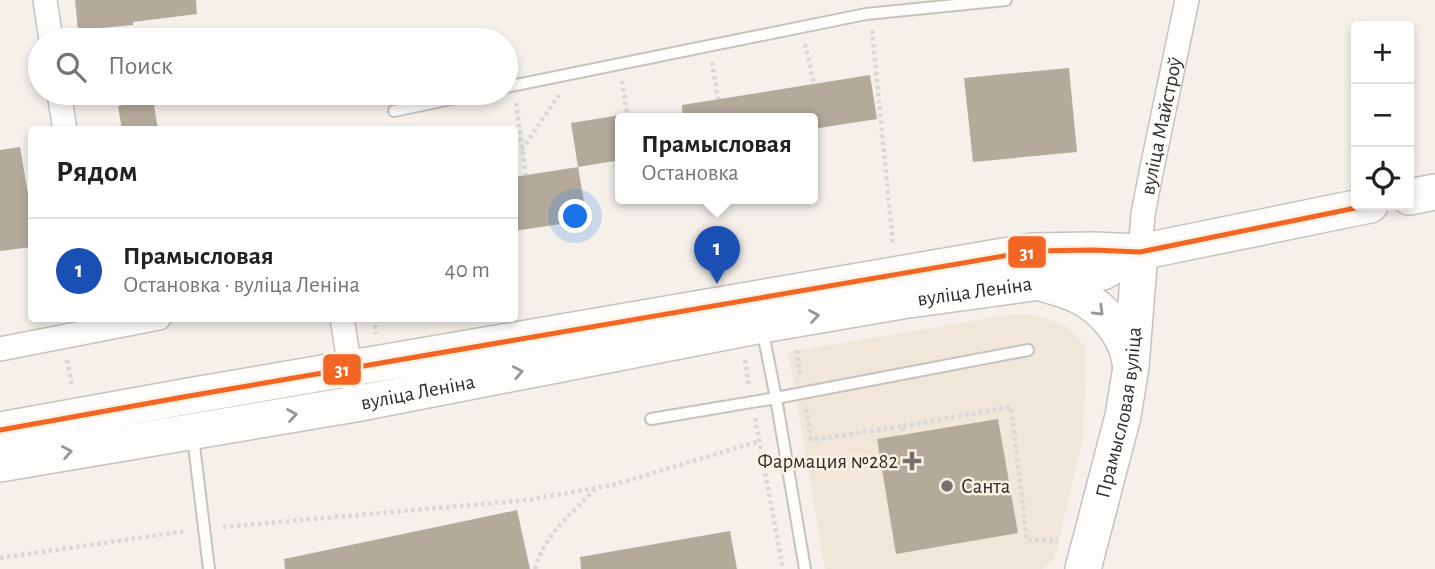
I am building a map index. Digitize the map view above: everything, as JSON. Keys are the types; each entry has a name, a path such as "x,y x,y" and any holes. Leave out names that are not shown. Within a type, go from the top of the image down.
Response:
{"main road":[{"path":"1414,196 1435,192"},
{"path":"1140,252 1351,209"},
{"name":"вуліца Леніна","path":"0,430 191,413 355,404 1033,251 1140,252"},
{"name":"вуліца Леніна","path":"0,464 351,368 760,311 902,301 1040,282 1102,272 1140,252"},
{"name":"Прамысловая вуліца","path":"1075,555 1124,416 1140,252"},
{"path":"1040,282 1077,295 1094,305 1118,331 1128,349 1130,367"}],"street":[{"path":"45,0 49,28"},
{"name":"вуліца Майстроў","path":"1140,252 1143,214 1187,0"},
{"path":"61,105 64,126"},
{"path":"0,349 94,325 122,322"},
{"path":"343,322 355,404"}],"lane":[{"path":"865,0 866,14"},
{"path":"518,84 866,14 1006,1"},
{"path":"394,111 422,105"},
{"path":"760,311 805,569"},
{"path":"651,419 1028,350"},
{"path":"191,413 209,569"}],"path":[{"path":"860,32 872,30 891,229"},
{"path":"814,84 805,43 816,41"},
{"path":"699,65 712,62 719,99"},
{"path":"610,83 622,81 627,113"},
{"path":"518,149 523,148 560,93"},
{"path":"514,105 526,175"},
{"path":"795,339 811,440 1011,407 1027,540 1075,555"},
{"path":"744,358 783,569"},
{"path":"902,426 904,435"},
{"path":"0,558 204,528 527,500 613,485 760,441"},
{"path":"535,569 538,556 548,538 595,488"}],"shaded area":[{"path":"1013,314 1036,315 1066,326 1086,347 1083,439 1054,560 1042,569 825,569 788,352"}],"building":[{"path":"75,0 196,0 197,14 133,22 133,25 78,28"},
{"path":"1069,68 1077,152 973,162 964,78"},
{"path":"870,75 877,119 818,128 818,113 683,113 682,105"},
{"path":"154,105 157,126 121,126 118,106"},
{"path":"615,116 615,161 578,167 571,123"},
{"path":"20,147 28,194 28,248 0,251 0,150"},
{"path":"578,167 587,220 518,230 518,176"},
{"name":"Санта","path":"998,419 1018,533 896,554 877,439"},
{"path":"517,510 530,569 285,569 284,559"},
{"path":"730,531 737,569 581,569 580,557"}],"transit line":[{"name":"31","path":"0,430 1033,251 1140,252 1351,209"}],"place":[{"name":"Прамысловая","path":"717,284"},
{"name":"Фармация №282","path":"912,461"},
{"name":"Санта","path":"947,486"}]}
